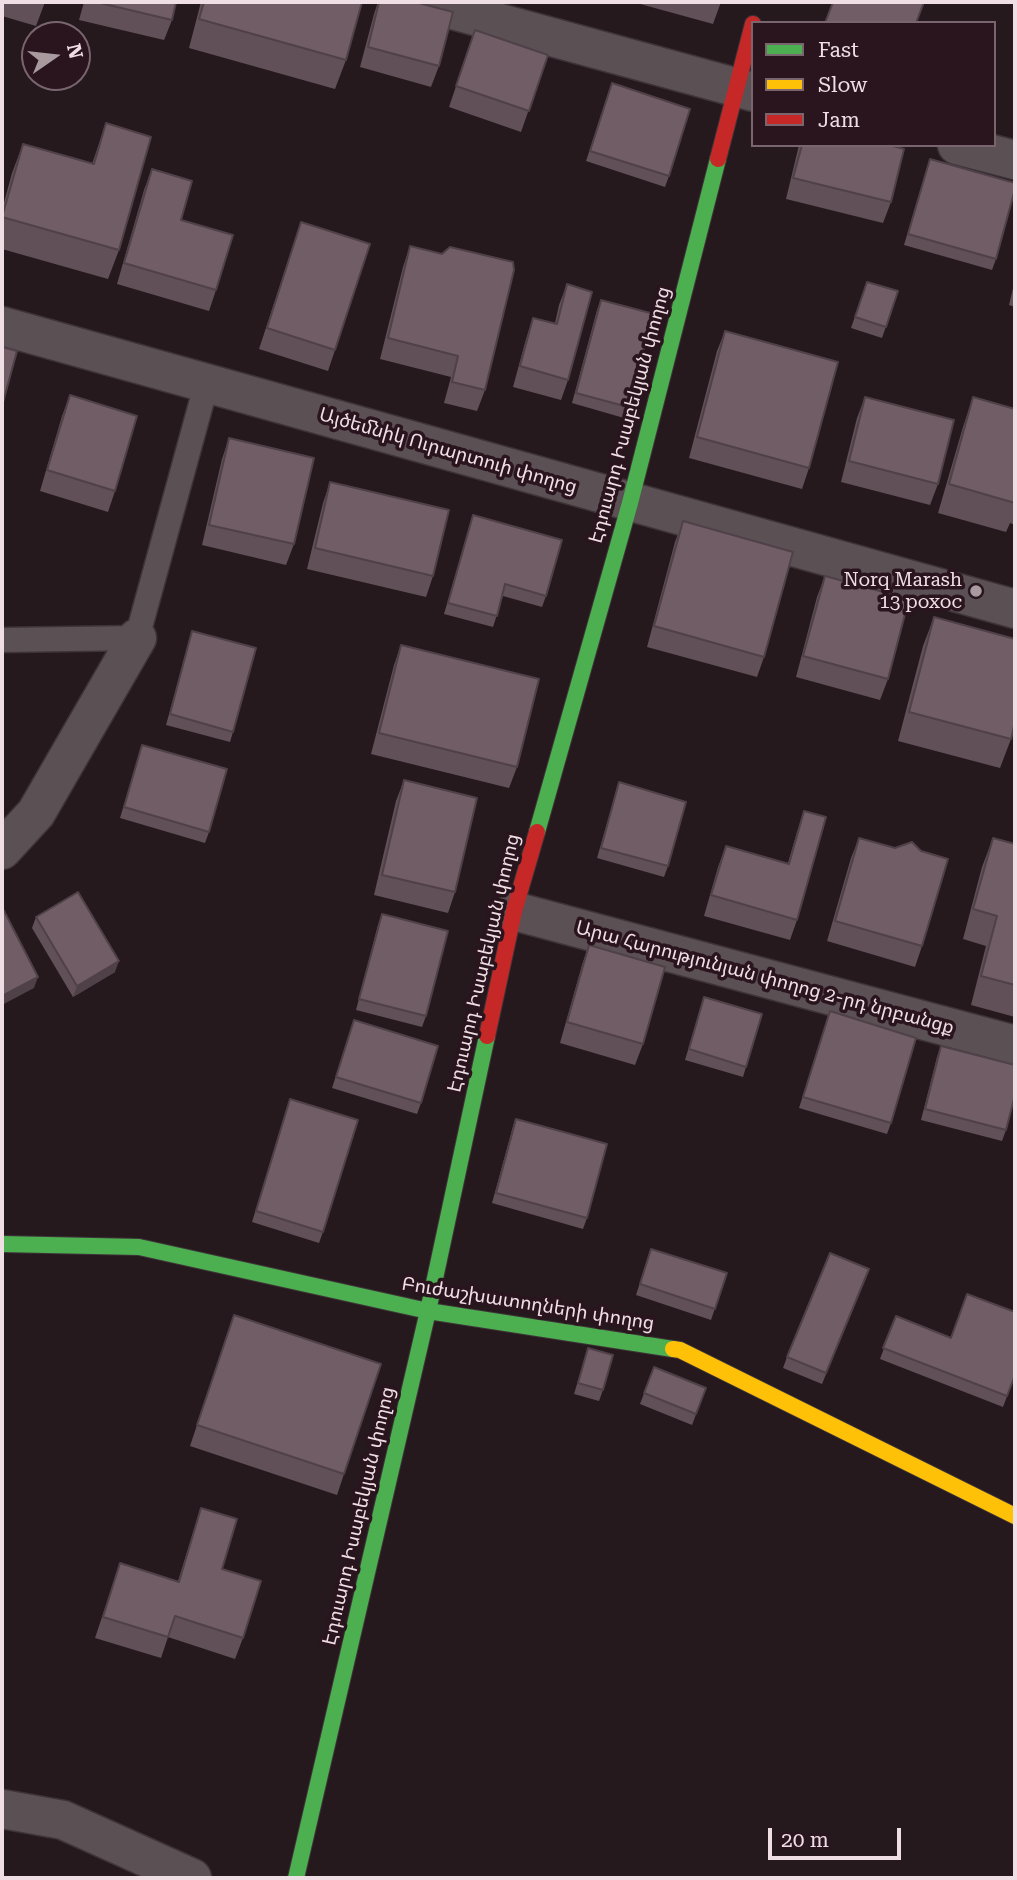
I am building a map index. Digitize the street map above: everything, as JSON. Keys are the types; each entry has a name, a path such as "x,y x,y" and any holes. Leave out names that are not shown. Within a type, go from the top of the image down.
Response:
{"main road":[{"name":"Էդուարդ Իսաբեկյան փողոց","path":"296,1878 428,1311 514,911 744,90 751,41"},
{"name":"Բուժաշխատողների փողոց","path":"2,1244 139,1247 428,1311 680,1350 1015,1516"}],"street":[{"path":"423,2 744,90"},
{"path":"965,147 1015,160"},
{"name":"Այծեմնիկ Ուրարտուի փողոց","path":"2,326 1015,609"},
{"path":"2,850 36,813 137,638"},
{"name":"Արա Հարությունյան փողոց 2-րդ նրբանցք","path":"514,911 1015,1045"},
{"path":"2,1809 63,1820 192,1878"}],"lane":[{"path":"2,640 137,638 206,382"}],"building":[{"path":"96,2 176,2 172,20"},
{"path":"204,2 362,2 346,60 199,19"},
{"path":"379,2 415,2 453,12 439,66 368,47"},
{"path":"833,2 924,2 917,21 826,21"},
{"path":"475,30 548,55 529,111 456,86"},
{"path":"612,83 690,109 669,176 590,151"},
{"path":"106,123 151,137 119,250 2,217 23,144 94,164"},
{"path":"801,147 904,149 891,202 793,178"},
{"path":"930,159 1015,183 996,259 908,234"},
{"path":"152,169 192,181 181,220 233,235 216,290 124,263"},
{"path":"301,222 370,244 335,350 267,328"},
{"path":"410,246 442,254 450,247 513,262 514,270 485,390 452,382 458,356 388,338"},
{"path":"867,282 898,291 886,327 855,317"},
{"path":"567,284 592,292 568,380 520,366 533,318 557,324"},
{"path":"601,300 654,314 628,407 576,393"},
{"path":"725,331 838,362 809,468 697,437"},
{"path":"2,347 17,351 2,406"},
{"path":"70,395 137,416 115,491 47,470"},
{"path":"865,397 954,420 938,484 849,461"},
{"path":"973,397 1015,409 1015,503 949,484"},
{"path":"229,438 314,458 294,544 209,525"},
{"path":"330,482 449,510 433,576 315,548"},
{"path":"473,515 562,540 546,596 505,584 497,616 448,603"},
{"path":"683,521 793,552 764,657 654,626"},
{"path":"825,576 909,599 888,679 803,656"},
{"path":"934,617 1015,639 1015,722 1011,739 909,712"},
{"path":"192,631 256,648 233,732 170,714"},
{"path":"401,645 539,679 517,767 379,733"},
{"path":"142,745 227,769 209,832 124,807"},
{"path":"404,780 477,798 455,892 382,875"},
{"path":"619,782 686,802 668,866 601,848"},
{"path":"804,811 826,817 797,920 711,895 726,846 789,864"},
{"path":"859,838 895,848 912,842 921,851 948,859 922,946 835,921"},
{"path":"993,838 1015,844 1015,985 981,976 997,916 973,909"},
{"path":"78,892 119,961 77,986 36,917"},
{"path":"2,907 38,977 2,996"},
{"path":"382,914 448,931 426,1016 359,999"},
{"path":"589,945 665,967 643,1044 567,1022"},
{"path":"704,997 762,1014 746,1067 689,1049"},
{"path":"830,1011 916,1038 891,1123 803,1097"},
{"path":"354,1020 438,1046 421,1103 336,1077"},
{"path":"941,1046 1015,1065 1015,1095 1006,1130 925,1109"},
{"path":"290,1099 358,1120 323,1232 256,1211"},
{"path":"516,1119 607,1144 587,1218 496,1193"},
{"path":"651,1249 727,1273 715,1309 640,1284"},
{"path":"830,1253 869,1269 826,1373 787,1357"},
{"path":"967,1294 1015,1312 1015,1375 1007,1396 883,1348 896,1316 951,1338"},
{"path":"234,1315 381,1364 344,1474 197,1425"},
{"path":"588,1348 613,1355 603,1390 578,1383"},
{"path":"654,1367 706,1388 696,1414 644,1393"},
{"path":"201,1508 237,1519 222,1569 261,1581 243,1638 175,1616 168,1637 103,1617 120,1563 179,1582"}],"traffic: fast":[{"path":"537,832 630,503 718,159"},
{"path":"296,1878 428,1311 487,1036"},
{"path":"2,1244 139,1247 428,1311 673,1349"}],"traffic: slow":[{"path":"673,1349 680,1350 1015,1516"}],"traffic: jam":[{"path":"718,159 751,32"},
{"path":"487,1036 514,911 537,832"}],"place":[{"name":"Norq Marash 13 poxoc","path":"976,591"}]}
